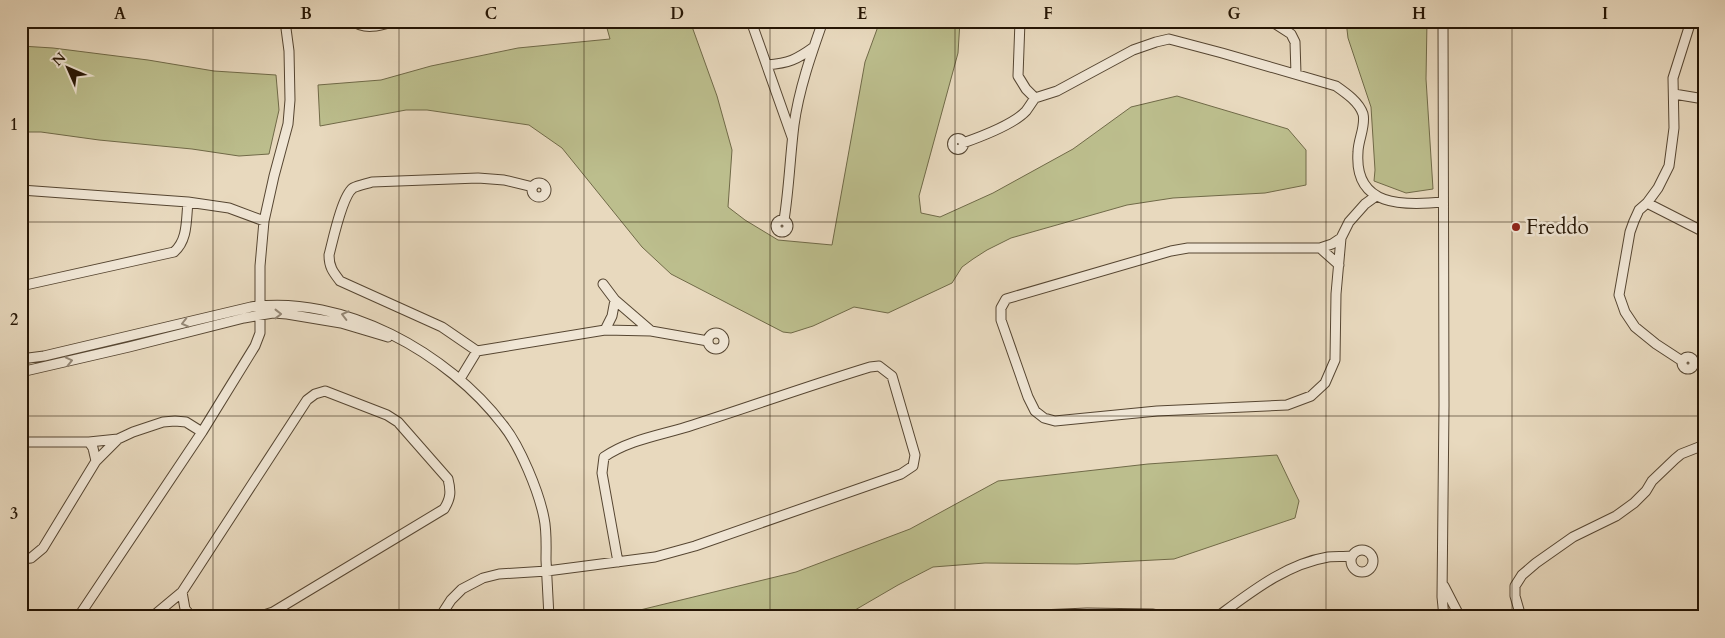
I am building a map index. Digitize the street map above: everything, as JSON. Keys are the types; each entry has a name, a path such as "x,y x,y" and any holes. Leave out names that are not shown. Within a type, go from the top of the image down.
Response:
{"street":[{"path":"226,21 235,21"},
{"path":"80,615 202,432 255,346 260,333 260,258 264,221 288,124 290,100 289,51 284,21"},
{"path":"353,21 355,24 371,27 396,21"},
{"path":"751,21 793,139"},
{"path":"784,220 793,139 802,85 823,21"},
{"path":"1020,21 1018,76 1035,98"},
{"path":"1271,21 1291,34 1295,42 1296,74"},
{"path":"1427,617 1444,615 1443,21"},
{"path":"1682,361 1635,327 1625,312 1619,295 1630,232 1639,210 1647,203 1662,180 1671,160 1674,128 1673,78 1691,21"},
{"path":"963,143 981,137 1010,122 1025,112 1035,98 1057,91 1133,50 1169,39 1336,86 1353,99 1362,114 1362,130 1357,166 1364,184 1376,196 1399,204 1444,202"},
{"path":"767,65 796,60 814,47"},
{"path":"1674,94 1704,99"},
{"path":"532,186 504,180 478,178 362,184 353,189 346,197 329,255 329,264 340,281 442,326 477,352 605,330 651,331 708,341"},
{"path":"21,190 188,202 229,208 264,221"},
{"path":"1341,238 1332,244 1320,248 1207,248 1179,250 1118,265 1006,299 1001,308 1001,320 1028,398 1035,412 1044,418 1055,421 1157,411 1287,405 1311,396 1325,383 1335,360 1336,294 1341,238 1349,222 1365,204 1376,196"},
{"path":"21,286 174,252 184,240 188,202"},
{"path":"1647,203 1704,232"},
{"path":"1320,248 1339,265"},
{"path":"603,284 615,300 651,331"},
{"path":"605,330 612,316 615,300"},
{"path":"21,359 44,356 286,304 351,317 376,326 405,342 460,379 472,389 505,426 522,459 544,519 549,617"},
{"path":"21,372 129,348 259,310"},
{"path":"460,379 477,352"},
{"path":"440,617 451,600 462,589 482,578 499,574 547,571 618,562 655,557 695,546 901,474 913,466 915,455 892,376 879,366 870,367 615,449 604,457 602,473 618,562"},
{"path":"152,617 182,592 307,400 315,394 326,392 387,415 398,422 448,479 451,490 449,501 444,509 273,612 258,617"},
{"path":"21,442 89,442 118,439 163,422 174,421 186,422 202,432"},
{"path":"21,559 30,558 43,548 96,461 118,439"},
{"path":"89,442 93,448 96,461"},
{"path":"1521,617 1515,596 1515,586 1522,575 1573,537 1622,512 1634,503 1646,491 1652,481 1681,454 1704,445"},
{"path":"1217,617 1265,583 1300,564 1329,557 1351,556"},
{"path":"1443,584 1460,617"},
{"path":"182,592 185,609 192,617"},
{"path":"992,617 1087,613 1152,614 1169,617"}],"green space":[{"path":"605,21 690,21 717,96 732,150 728,207 778,240 832,245 865,62 880,21 960,21 958,53 919,196 921,213 940,217 993,193 1073,149 1131,107 1177,96 1288,129 1306,150 1306,185 1265,193 1173,198 1127,205 1011,238 987,250 962,267 952,283 888,313 854,307 813,326 791,333 783,332 671,274 642,247 562,148 529,125 427,110 406,110 320,126 318,85 381,80 431,66 518,48 610,39"},
{"path":"1346,21 1427,21 1426,79 1433,189 1406,193 1374,181 1371,107 1348,38"},
{"path":"21,46 53,48 148,60 214,71 276,75 279,110 269,154 239,156 41,132 21,132"},
{"path":"1277,455 1299,501 1295,518 1174,559 1077,564 985,563 933,567 843,617 606,617 796,572 910,529 998,481 1148,464"}],"place":[{"name":"Freddo","path":"1516,227"}]}
